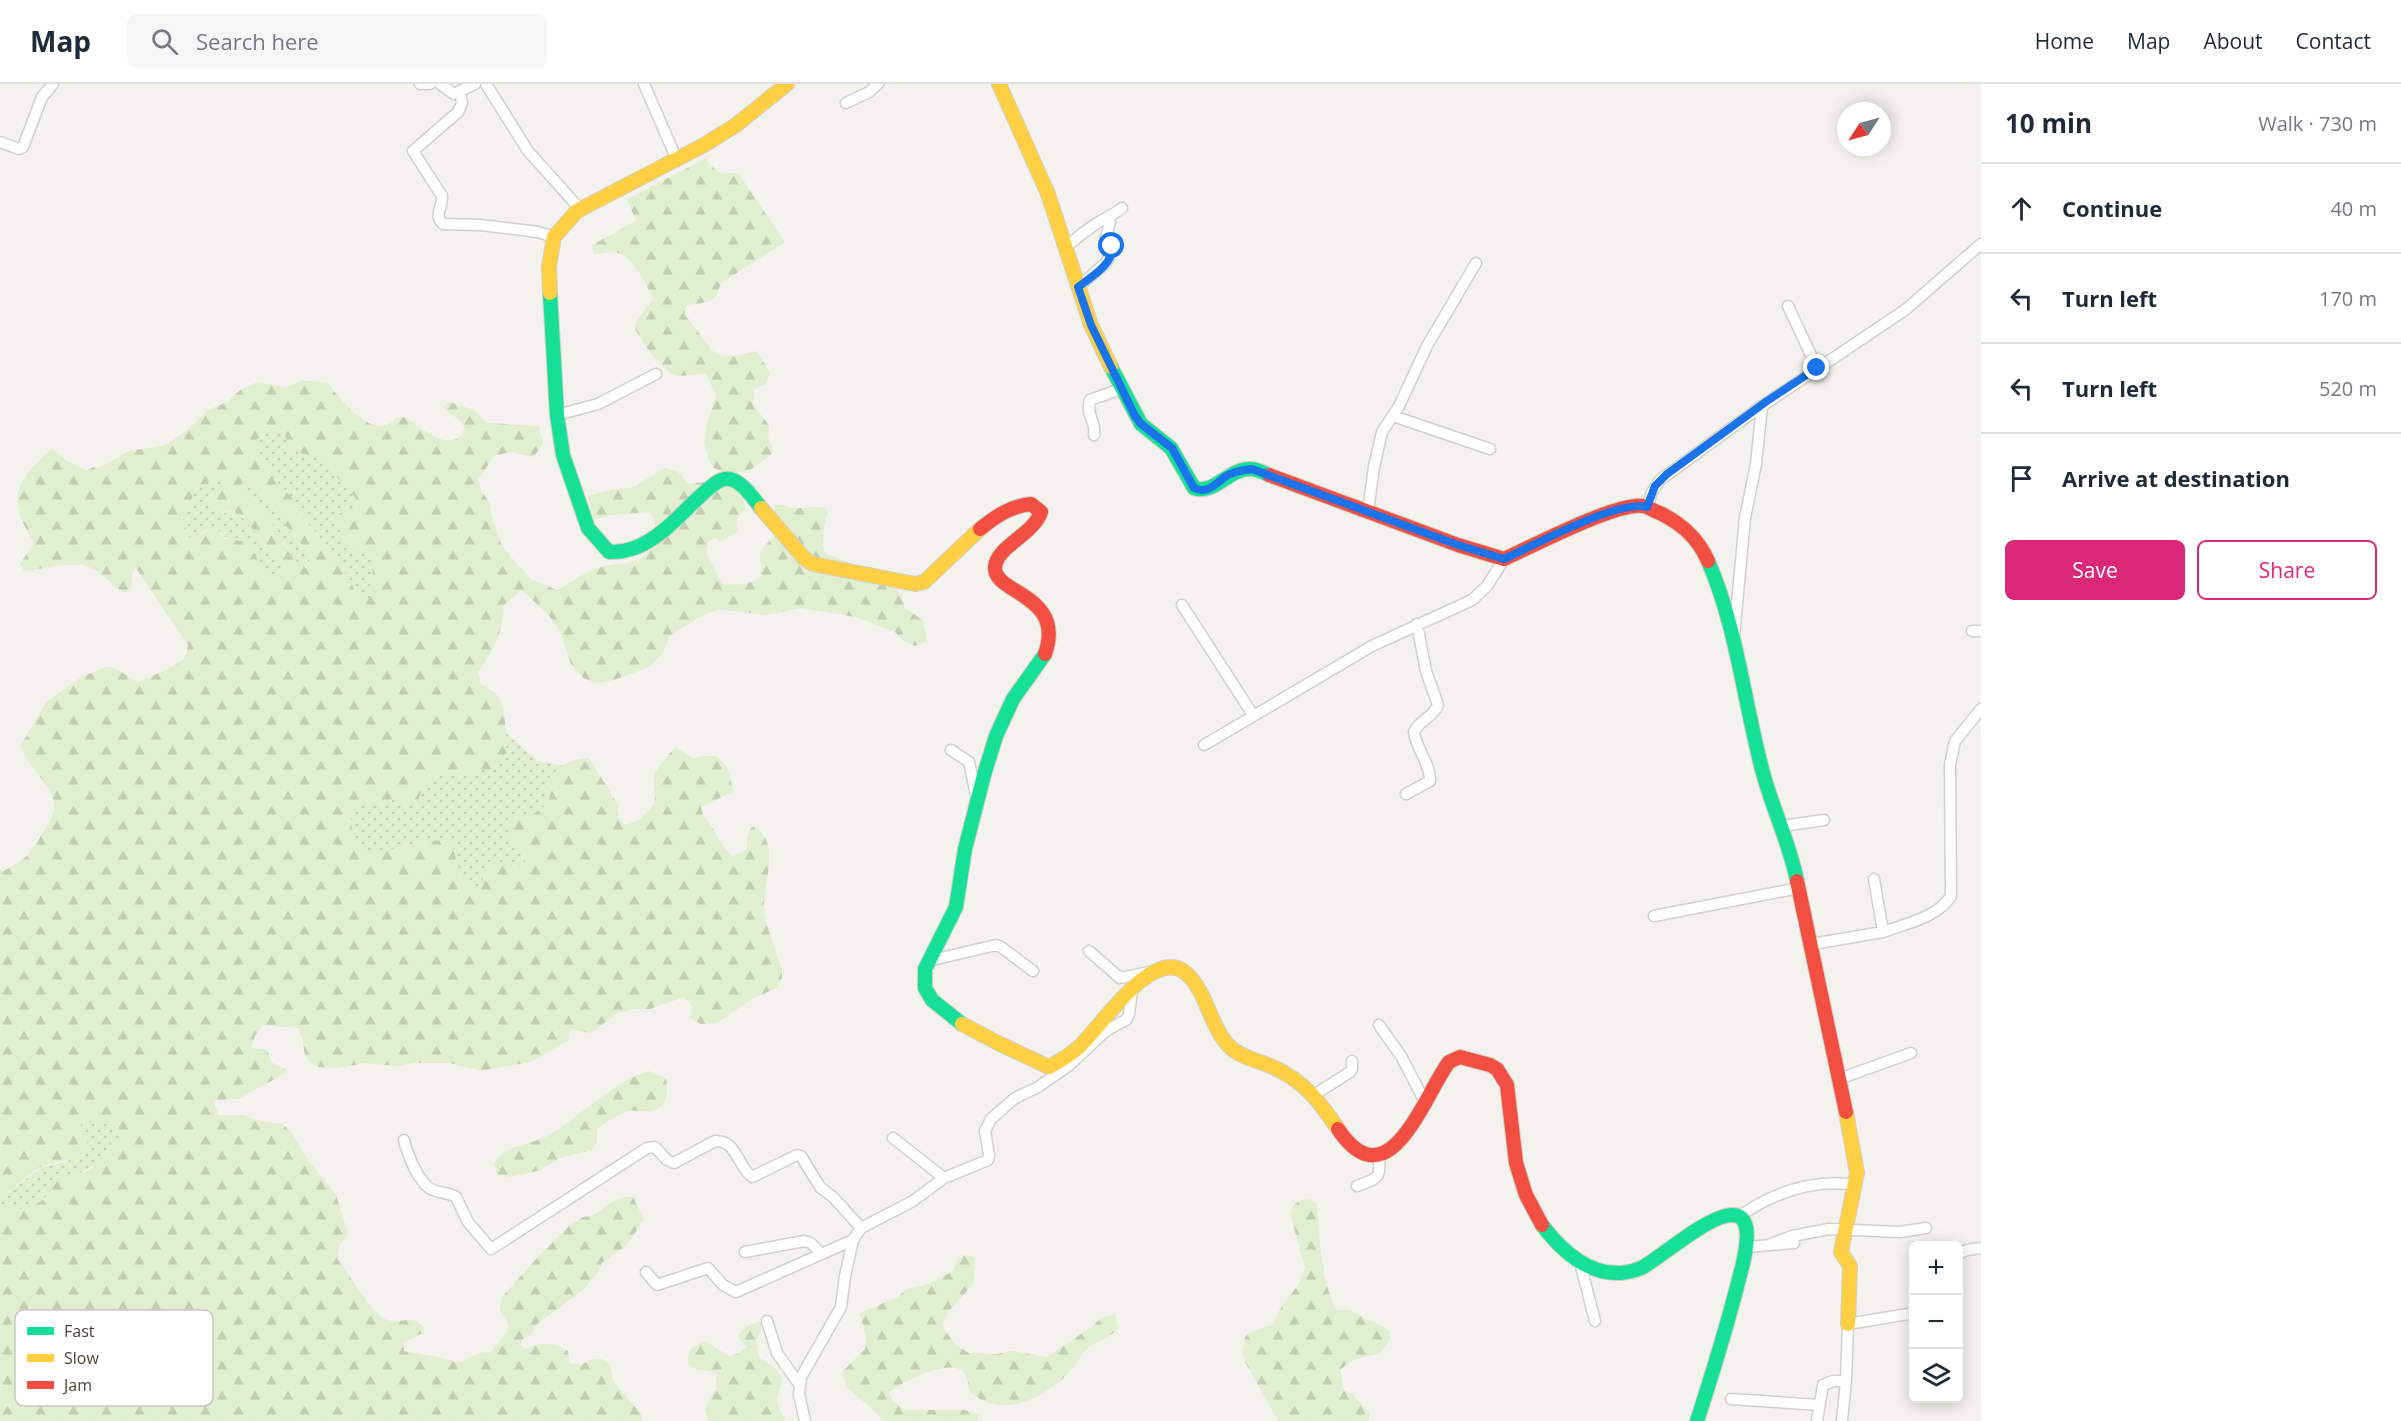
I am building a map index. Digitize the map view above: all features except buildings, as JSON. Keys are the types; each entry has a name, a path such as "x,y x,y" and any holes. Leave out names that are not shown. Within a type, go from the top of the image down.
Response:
{"street":[{"path":"0,142 19,149 23,147 42,97 52,84"},
{"path":"420,84 430,84"},
{"path":"440,84 450,93 475,84"},
{"path":"486,84 528,151 580,209"},
{"path":"644,84 677,160"},
{"path":"787,84 736,125 677,160 580,209 564,222 554,237 549,267 557,414 563,455 583,519 594,538 609,552 625,552 667,530 712,484 727,478 741,484 804,558 813,564 915,584 924,582 976,531 998,515 1029,502 1039,508 1041,516 1035,525 1001,554 994,566 995,573 1003,584 1027,595 1039,607 1046,618 1049,629 1047,648 1042,661 1022,686 1003,719 982,774 954,913 928,961 924,978 925,988 937,1005 977,1033 1049,1067 1059,1064 1075,1052 1106,1016 1152,971"},
{"path":"846,103 869,92 878,84"},
{"path":"999,84 1030,150 1048,195 1091,325 1121,389 1141,424 1172,448 1194,488 1200,491 1208,490 1228,475 1240,470 1252,469 1458,545 1504,559"},
{"path":"460,91 462,103 458,112 413,151 442,196 439,220 443,224 481,225 538,232 554,237"},
{"path":"1065,248 1094,225 1108,219 1122,208"},
{"path":"1078,287 1107,263 1113,250 1106,237 1110,222 1108,219"},
{"path":"1647,507 1652,492 1660,480 1763,405 1905,310 1980,248"},
{"path":"1368,511 1382,432 1393,416 1427,346 1476,263"},
{"path":"1788,306 1817,368"},
{"path":"557,414 598,404 656,374"},
{"path":"1094,435 1088,406 1090,400 1121,389"},
{"path":"1734,645 1745,518 1756,464 1763,405"},
{"path":"1393,416 1490,449"},
{"path":"1204,745 1372,646 1472,600 1487,586 1504,559 1598,516 1636,506 1647,507 1690,532 1704,551 1714,574 1734,645 1763,774 1782,826 1799,888 1852,1139 1857,1173 1856,1185 1841,1252 1850,1266 1846,1381 1842,1421"},
{"path":"1182,605 1253,715"},
{"path":"1406,794 1430,781 1430,775 1414,732 1418,724 1436,711 1438,705 1426,671 1418,624"},
{"path":"1812,944 1883,932 1934,913 1945,906 1951,896 1950,765 1955,741 1981,709"},
{"path":"951,750 969,762 977,801"},
{"path":"1782,826 1824,820"},
{"path":"1874,879 1883,932"},
{"path":"1654,916 1799,888"},
{"path":"928,961 996,945 1033,971"},
{"path":"1089,951 1120,978 1170,966 1179,968 1189,975 1231,1049 1294,1077 1314,1095 1352,1148 1363,1155 1379,1155 1398,1143 1409,1132 1449,1061 1458,1057 1493,1065 1499,1070 1508,1087 1513,1147 1523,1190 1545,1226 1566,1252 1593,1269 1610,1273 1632,1272 1709,1222 1722,1217 1738,1217 1745,1222 1748,1230 1746,1247 1731,1313 1697,1421"},
{"path":"799,1384 842,1307 845,1276 853,1240 861,1228 913,1201 944,1178 988,1160 985,1131 991,1119 1015,1098 1038,1087 1066,1067 1107,1030 1126,1020 1132,991"},
{"path":"1379,1025 1401,1056 1426,1104"},
{"path":"1839,1078 1911,1053"},
{"path":"1314,1095 1350,1072 1352,1061"},
{"path":"893,1138 944,1178"},
{"path":"404,1140 409,1157 426,1185 432,1190 456,1197 468,1222 491,1250 647,1148 655,1147 667,1160 674,1163 715,1141 728,1143 746,1172 752,1177 797,1155 801,1156 820,1187 834,1198 861,1228"},
{"path":"1357,1186 1377,1178 1380,1174 1379,1155"},
{"path":"1738,1217 1756,1204 1812,1184 1856,1185"},
{"path":"1771,1244 1792,1236 1829,1229 1900,1232 1926,1228"},
{"path":"646,1272 657,1285 708,1268 723,1285 736,1292 853,1240"},
{"path":"745,1252 809,1241 821,1254"},
{"path":"1746,1247 1794,1243"},
{"path":"1963,1252 1981,1248"},
{"path":"1580,1262 1595,1321"},
{"path":"1848,1324 1909,1314"},
{"path":"767,1321 777,1353 799,1384 805,1421"},
{"path":"1817,1421 1823,1385 1833,1381 1846,1381"},
{"path":"1731,1399 1819,1405"}],"green space":[{"path":"705,159 718,172 739,174 785,242 721,283 716,296 709,302 687,305 684,314 715,353 727,356 757,351 770,373 766,384 754,390 753,405 769,425 768,438 772,447 771,455 750,470 736,473 723,472 714,468 709,460 704,443 707,423 716,396 706,374 678,376 670,373 649,351 636,331 635,323 653,299 643,279 635,266 624,256 615,252 594,254 592,245 636,221 627,199"},
{"path":"303,380 328,383 359,417 369,423 379,426 388,425 396,418 405,417 428,433 445,440 453,440 460,436 465,428 443,407 449,402 474,410 487,423 539,426 543,443 534,457 510,452 494,456 478,480 490,504 502,547 531,579 557,590 593,570 634,561 648,552 655,530 654,519 649,512 611,515 594,520 588,496 634,487 664,468 677,471 689,484 704,482 721,474 742,496 746,508 737,521 738,531 720,542 715,538 708,542 707,554 722,584 748,583 761,576 760,551 782,528 774,516 775,505 796,508 821,507 828,511 823,538 826,554 866,570 887,582 901,595 905,608 923,620 927,638 925,642 915,646 903,641 895,632 855,617 802,608 766,615 719,609 696,619 669,637 662,654 650,667 614,680 596,683 583,678 571,664 560,630 546,612 521,590 504,605 497,641 478,673 481,684 497,695 500,700 506,732 506,754 489,771 477,769 459,778 443,774 432,777 427,781 418,802 407,806 399,796 388,803 364,805 351,814 354,842 367,850 377,850 431,841 448,842 453,848 462,880 471,886 479,887 490,861 513,863 524,869 526,858 511,841 506,821 512,814 529,817 546,805 550,797 547,785 549,778 567,763 589,758 619,806 617,809 619,818 624,824 629,824 645,814 655,804 654,774 676,747 693,759 700,756 717,756 727,767 734,791 701,807 703,817 733,856 747,849 748,834 754,826 767,842 769,863 764,906 768,929 782,970 782,978 778,987 752,999 717,1023 701,1024 690,1018 692,1006 684,997 650,1009 634,1009 618,1013 591,1033 573,1030 568,1033 569,1040 531,1062 481,1071 450,1063 414,1063 396,1066 365,1063 338,1068 319,1067 312,1064 305,1056 298,1028 263,1025 255,1036 251,1048 267,1049 271,1062 286,1070 284,1074 238,1099 215,1100 214,1104 219,1115 244,1115 256,1120 282,1124 292,1133 306,1157 336,1195 347,1230 346,1238 340,1244 337,1258 378,1314 389,1321 415,1321 425,1329 423,1333 403,1342 404,1351 455,1362 463,1361 478,1353 491,1352 507,1332 508,1324 500,1309 501,1298 538,1257 569,1226 583,1217 592,1216 613,1201 633,1197 644,1219 627,1245 602,1263 598,1272 583,1290 536,1325 532,1333 522,1340 521,1345 526,1349 542,1344 558,1346 568,1351 570,1363 581,1365 595,1358 606,1361 610,1364 613,1381 641,1414 642,1421 0,1421 0,1207 20,1209 31,1207 42,1200 60,1179 89,1170 103,1157 111,1139 119,1141 125,1135 113,1123 80,1122 88,1145 83,1152 72,1159 41,1167 7,1194 0,1196 0,869 3,871 10,868 30,852 54,810 51,794 28,761 21,745 46,702 83,676 107,667 115,668 137,682 141,681 183,659 188,645 135,567 130,591 123,593 98,572 83,565 75,564 24,571 20,564 34,543 20,514 19,491 30,471 52,448 66,460 86,471 93,467 100,467 129,451 166,445 190,428 208,410 227,402 240,390 257,382 286,387","holes":["275,430 285,436 290,448 320,459 355,497 357,505 355,509 338,514 336,522 342,535 353,549 365,552 371,559 375,593 368,599 359,597 344,571 326,553 320,537 300,515 294,500 272,476 256,448 257,440 262,433","218,476 222,484 211,496 210,504 220,511 232,510 240,515 259,536 267,552 285,569 280,575 267,575 252,550 242,541 225,539 218,530 210,528 197,538 189,537 183,520 189,505 199,488","249,479 268,497 282,521 310,554 311,558 306,568 295,560 271,522 252,501 243,484"]},
{"path":"275,430 285,436 290,448 320,458 355,497 357,505 355,509 338,514 371,559 375,593 367,600 359,597 344,571 326,553 320,537 300,515 294,500 272,476 256,448 257,440 262,433"},
{"path":"218,476 222,484 211,496 224,513 232,510 240,515 259,536 267,552 285,569 280,575 267,575 218,530 206,529 197,538 189,537 183,520 192,498 199,488"},
{"path":"249,479 268,497 277,513 310,554 311,558 305,568 294,559 273,525 246,494 244,484 245,480"},
{"path":"505,732 538,761 564,766 550,779 548,786 550,797 546,805 529,817 512,814 511,841 526,858 524,870 487,864 481,886 473,887 462,880 453,848 430,841 378,851 359,848 354,842 351,832 351,814 364,805 388,803 399,796 407,806 418,802 427,781 432,777 443,774 459,778 477,769 507,740"},
{"path":"649,1071 666,1078 666,1097 659,1108 651,1111 626,1112 611,1119 597,1129 597,1142 592,1150 560,1158 530,1173 509,1177 497,1174 494,1164 505,1152 544,1138 625,1081"},
{"path":"79,1122 113,1123 125,1135 119,1141 111,1139 105,1156 99,1162 79,1174 63,1177 56,1182 47,1196 27,1210 0,1207 0,1196 7,1194 42,1167 67,1162 88,1145"},
{"path":"1310,1199 1317,1204 1324,1272 1337,1311 1351,1311 1390,1331 1390,1340 1380,1354 1358,1358 1340,1370 1344,1391 1351,1393 1369,1412 1369,1421 1278,1421 1244,1360 1242,1352 1245,1337 1251,1332 1274,1324 1280,1309 1302,1276 1305,1268 1290,1213 1297,1202"},
{"path":"964,1255 975,1257 974,1283 947,1313 942,1325 955,1345 969,1353 997,1354 1011,1351 1047,1357 1093,1326 1102,1317 1115,1315 1119,1327 1111,1335 1089,1347 1081,1355 1074,1368 1061,1380 1024,1402 996,1405 983,1400 970,1392 965,1375 961,1370 954,1368 924,1374 903,1383 889,1393 892,1401 905,1410 964,1410 980,1414 977,1421 885,1421 847,1387 842,1372 865,1349 866,1338 860,1313 898,1297 906,1289 929,1284 951,1272"},
{"path":"760,1321 764,1323 756,1340 759,1358 775,1368 781,1376 777,1402 786,1421 708,1421 705,1409 716,1387 717,1374 693,1368 687,1361 690,1349 705,1341 729,1356 739,1353 746,1347 739,1338 739,1334 749,1325"}],"traffic: fast":[{"path":"550,293 557,415 563,455 588,528 609,552 637,547 658,535 713,485 723,479 739,483 761,508"},
{"path":"1111,367 1141,424 1171,448 1194,488 1209,488 1243,470 1253,469 1269,475"},
{"path":"1708,561 1726,612 1763,773 1797,881"},
{"path":"962,1024 932,1000 925,988 925,969 956,907 965,849 996,736 1013,699 1045,654"},
{"path":"1542,1225 1566,1252 1576,1259 1597,1270 1621,1273 1643,1267 1713,1221 1730,1215 1742,1218 1747,1233 1743,1263 1722,1342 1697,1421"}],"traffic: slow":[{"path":"550,293 549,267 554,237 577,211 704,145 736,125 787,84"},
{"path":"999,84 1048,194 1091,325 1111,367"},
{"path":"761,508 804,558 813,564 915,584 924,582 980,529"},
{"path":"962,1024 1049,1067 1079,1047 1129,991 1144,978 1159,970 1174,967 1187,974 1194,982 1218,1031 1231,1048 1294,1079 1318,1101 1338,1129"},
{"path":"1846,1112 1857,1173 1841,1252 1850,1266 1848,1324"}],"traffic: jam":[{"path":"1269,475 1458,545 1504,559 1594,518 1630,507 1643,506 1660,513 1682,527 1699,545 1708,561"},
{"path":"980,529 998,516 1017,507 1031,504 1041,512 1031,527 1002,553 995,567 997,576 1038,607 1046,619 1049,634 1045,654"},
{"path":"1797,881 1846,1112"},
{"path":"1338,1129 1356,1149 1373,1155 1389,1150 1416,1118 1449,1062 1460,1057 1490,1065 1497,1069 1507,1085 1516,1163 1526,1195 1542,1225"}],"route":[{"path":"1112,246 1113,250 1107,263 1078,287 1091,325 1135,416 1141,424 1172,448 1194,488 1200,491 1208,490 1228,475 1240,470 1252,469 1458,545 1504,559 1598,516 1636,506 1647,507 1655,486 1667,474 1767,401 1817,368"}]}
